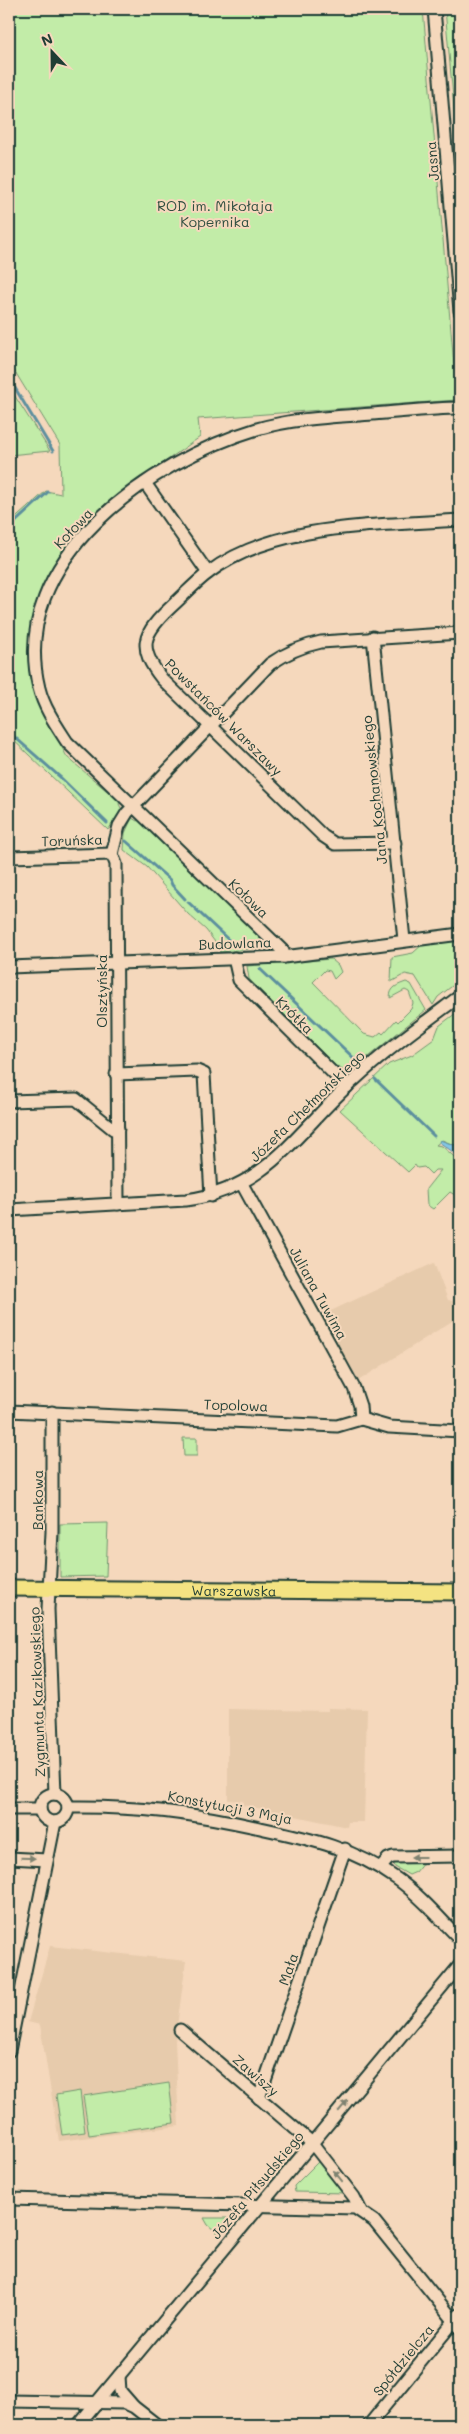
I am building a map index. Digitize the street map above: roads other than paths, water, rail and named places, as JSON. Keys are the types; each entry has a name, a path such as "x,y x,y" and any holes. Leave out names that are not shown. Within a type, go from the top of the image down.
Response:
{"main road":[{"name":"Warszawska","path":"9,1588 460,1592"}],"street":[{"name":"Jasna","path":"434,9 460,311"},
{"name":"Kołowa","path":"284,957 283,952 67,742 55,723 39,687 36,639 39,616 46,596 67,554 100,519 145,483 171,466 216,444 281,423 304,419 460,408"},
{"path":"145,483 208,573"},
{"name":"Powstańców Warszawy","path":"395,843 335,844 323,836 162,679 148,660 145,649 153,627 208,573 256,547 290,536 460,520"},
{"name":"Toruńska","path":"9,857 112,854 119,826 133,807 270,664 293,650 321,642 373,637 460,633"},
{"name":"Jana Kochanowskiego","path":"373,637 404,940"},
{"name":"Olsztyńska","path":"112,854 116,864 118,1204"},
{"name":"Budowlana","path":"9,967 284,957 460,934"},
{"name":"Krótka","path":"234,958 239,980 347,1086"},
{"name":"Józefa Chełmońskiego","path":"9,1210 186,1200 211,1196 242,1184 271,1163 347,1086 374,1062 460,996"},
{"path":"116,1074 197,1071 204,1074 211,1196"},
{"path":"9,1101 76,1099 113,1129 118,1129"},
{"name":"Juliana Tuwima","path":"242,1184 354,1388 360,1406 361,1419"},
{"name":"Topolowa","path":"9,1411 337,1426 361,1419"},
{"name":"Bankowa","path":"49,1588 52,1532 52,1412"},
{"path":"361,1419 389,1427 460,1431"},
{"name":"Zygmunta Kazikowskiego","path":"49,1588 55,1794"},
{"path":"9,2051 13,2012 55,1822 66,1815 68,1807 65,1799 55,1794 45,1797 40,1809"},
{"name":"Konstytucji 3 Maja","path":"68,1807 146,1808 191,1813 315,1839 345,1849 380,1868 420,1898 460,1939"},
{"path":"9,1809 40,1809"},
{"path":"40,1809 46,1820 55,1822"},
{"name":"Mała","path":"259,2098 345,1849"},
{"path":"380,1868 388,1859 393,1857 460,1856"},
{"path":"9,1858 46,1860"},
{"name":"Józefa Piłsudskiego","path":"78,2425 460,1965"},
{"name":"Zawiszy","path":"180,2030 312,2143 354,2196 361,2211"},
{"path":"9,2199 347,2207 361,2211 374,2221 458,2321"},
{"name":"Spółdzielcza","path":"369,2425 458,2321"},
{"path":"119,2376 120,2391 134,2407"},
{"path":"9,2401 125,2402 157,2425"}],"water":[{"path":"440,1140 454,1145 460,1143 460,1157 439,1142"}],"waterway":[{"path":"15,388 53,451"},
{"path":"9,528 48,492"},
{"path":"9,732 60,777 107,823"},
{"path":"126,841 170,880 172,885 185,899"},
{"path":"188,902 235,946"},
{"path":"260,969 358,1062"},
{"path":"375,1079 434,1136"}],"park label":[{"name":"ROD im. Mikołaja Kopernika","path":"215,214"}]}
